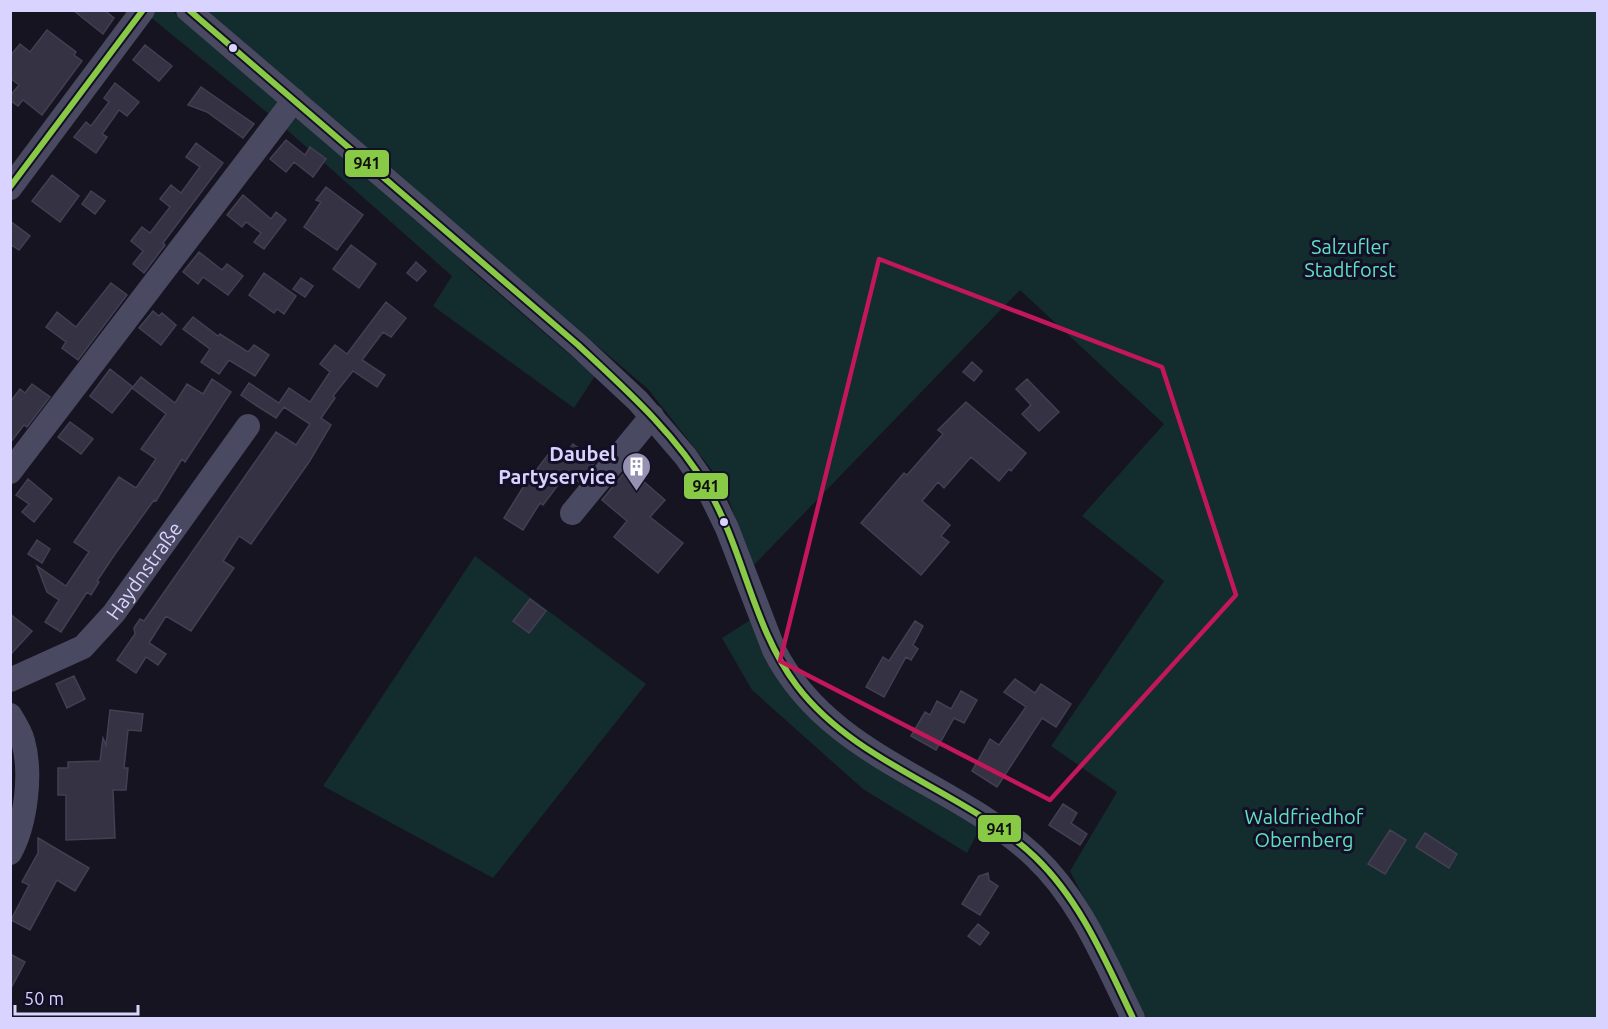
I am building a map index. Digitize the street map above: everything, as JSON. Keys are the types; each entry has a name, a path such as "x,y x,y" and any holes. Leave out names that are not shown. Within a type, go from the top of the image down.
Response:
{"street":[{"path":"10,188 143,10"},
{"path":"188,10 578,345 638,400 687,457 713,498 774,650 783,668 803,695 839,730 860,745 984,819 1033,855 1051,873 1071,900 1133,1018"},
{"path":"10,472 294,100"},
{"path":"572,513 652,416"},
{"name":"Haydnstraße","path":"10,680 83,647 114,613 248,426"},
{"path":"10,715 23,740 27,771 26,802 10,853"}],"highlighted area":[{"path":"879,259 1162,367 1236,595 1050,800 780,661"}],"green space":[{"path":"143,11 172,11 412,211 471,270 595,376 574,408 433,306 452,276 269,114"},
{"name":"Salzufler Stadtforst","path":"203,11 1597,11 1597,1018 1146,1018 1070,871 1117,792 1051,746 1164,581 1082,516 1164,424 1020,290 754,565 722,483 648,389"},
{"path":"475,556 646,684 493,878 323,786"},
{"path":"755,617 778,675 981,826 967,853 863,789 752,690 722,638"}],"building":[{"path":"73,10 104,10 114,18 103,34"},
{"path":"47,30 76,52 74,55 82,61 42,115 23,100 18,106 10,100 10,96 19,85 10,78 10,56 20,44 30,52"},
{"path":"145,45 172,66 159,81 133,60"},
{"path":"115,83 139,102 127,116 119,110 102,134 107,137 96,153 74,137 86,122 91,126 109,102 104,98"},
{"path":"201,87 254,124 243,138 207,112 188,105"},
{"path":"286,140 305,155 310,147 326,159 313,177 294,162 286,172 270,159"},
{"path":"196,143 223,163 163,243 165,245 144,273 133,264 143,251 131,241 142,227 150,233 170,207 160,199 171,185 181,193 200,167 186,157"},
{"path":"52,175 79,196 60,222 32,201"},
{"path":"326,187 363,215 337,250 304,227 321,202 316,200"},
{"path":"91,191 105,201 95,214 82,204"},
{"path":"243,195 271,219 276,212 286,220 264,249 254,242 261,233 246,222 242,227 227,215"},
{"path":"10,221 30,236 19,250 10,244"},
{"path":"351,245 376,264 359,288 333,269"},
{"path":"199,252 222,270 227,264 243,276 228,295 203,277 198,284 183,272"},
{"path":"416,262 426,271 417,281 407,273"},
{"path":"264,273 296,296 284,314 277,309 274,313 249,295"},
{"path":"301,278 313,286 305,297 293,289"},
{"path":"111,283 127,295 78,360 62,348 66,342 46,327 57,312 76,327"},
{"path":"386,302 406,318 391,337 383,332 362,360 385,375 377,387 353,371 333,396 335,398 321,418 331,425 309,462 251,544 239,536 223,561 234,568 191,631 166,616 149,643 166,654 158,665 146,657 136,673 117,660 135,634 134,628 140,619 144,621 276,432 296,445 310,424 284,407 276,418 254,404 241,395 249,383 279,403 289,388 310,402 330,372 320,364 335,345 347,354"},
{"path":"153,311 159,316 162,313 176,325 161,345 139,328"},
{"path":"193,317 218,336 220,334 248,352 254,345 269,355 255,376 229,360 219,374 201,362 210,349 183,329"},
{"path":"972,362 982,371 974,381 963,372"},
{"path":"110,369 133,387 141,377 175,403 187,384 203,394 212,379 231,392 185,462 182,459 156,501 154,500 115,554 97,581 99,582 91,595 87,592 61,632 45,622 59,600 47,592 37,566 66,586 89,552 74,542 119,477 136,488 156,459 141,449 166,414 132,388 112,413 90,396"},
{"path":"1027,379 1059,412 1039,431 1022,414 1031,405 1016,389"},
{"path":"32,384 50,397 27,427 24,425 10,443 10,402 20,389 25,393"},
{"path":"966,402 1026,453 999,481 971,457 944,488 938,482 922,501 950,525 941,536 949,542 921,575 861,523 904,473 907,475 943,434 938,430"},
{"path":"70,422 93,439 81,454 58,437"},
{"path":"573,444 596,461 579,482 567,473 543,505 540,503 523,530 504,518 522,489 553,448 564,456"},
{"path":"628,468 665,500 650,517 683,543 658,573 614,537 627,521 602,500"},
{"path":"28,479 52,499 34,522 22,512 29,504 16,495"},
{"path":"37,540 50,549 42,563 28,554"},
{"path":"530,599 546,611 529,633 513,621"},
{"path":"10,614 32,631 10,655"},
{"path":"915,621 923,626 913,645 918,649 911,660 906,657 884,697 866,687 883,657 889,661"},
{"path":"74,676 85,699 67,708 56,684"},
{"path":"1015,679 1035,693 1041,684 1071,704 1056,727 1042,718 997,787 972,771 990,739 999,745 1026,707 1004,692"},
{"path":"961,691 977,700 964,723 954,718 936,750 911,736 925,712 930,715 937,701 951,709"},
{"path":"110,710 143,714 141,731 128,730 124,768 128,768 126,790 113,790 115,838 66,840 66,795 58,795 58,768 68,768 68,762 100,761 103,738 106,745"},
{"path":"1063,804 1077,813 1071,823 1087,834 1080,845 1049,825"},
{"path":"1390,830 1406,840 1385,874 1368,864"},
{"path":"1425,833 1457,854 1449,868 1416,847"},
{"path":"38,838 89,868 75,891 57,880 30,930 11,920 29,885 22,882 38,853"},
{"path":"988,873 989,880 998,886 980,915 962,904 979,876"},
{"path":"978,924 989,933 980,945 968,936"},
{"path":"10,954 25,962 10,990"}],"transit line":[{"name":"941","path":"10,187 143,10"},
{"name":"941","path":"189,10 578,345 665,430 708,489 731,538 759,615 782,663 797,686 822,713 850,737 976,813 1035,857 1066,893 1079,913 1133,1018"}],"place":[{"name":"Daubel Partyservice","path":"637,492"}],"park label":[{"name":"Waldfriedhof Obernberg","path":"1304,828"}]}
